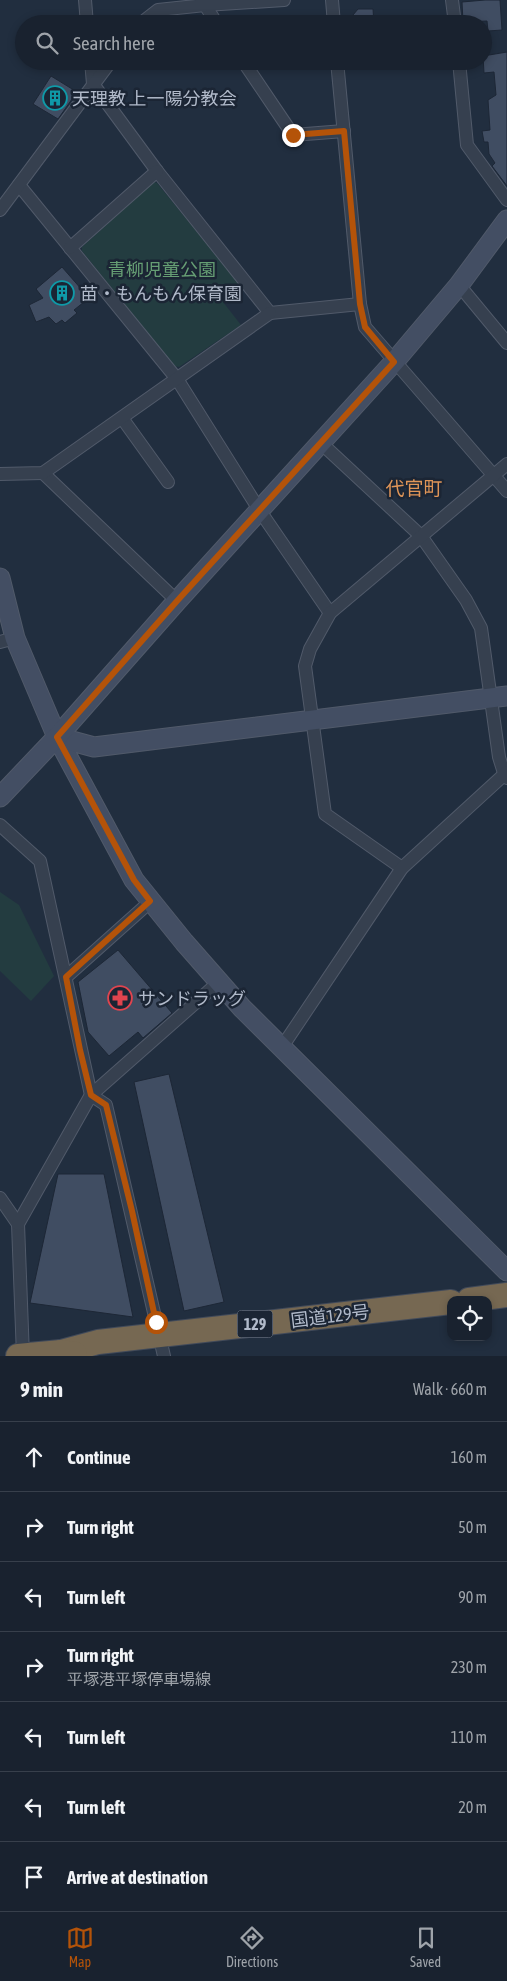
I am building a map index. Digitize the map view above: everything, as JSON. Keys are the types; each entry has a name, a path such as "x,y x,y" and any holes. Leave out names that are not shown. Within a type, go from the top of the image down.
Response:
{"highway":[{"path":"492,1297 507,1295"},
{"name":"国道129号","path":"60,1352 100,1356 447,1303"},
{"path":"492,1312 507,1310"},
{"name":"国道129号","path":"27,1356 60,1352 98,1342 162,1347 447,1316"}],"street":[{"path":"85,0 86,15"},
{"path":"152,15 158,10 204,2 284,0"},
{"path":"332,0 333,15"},
{"path":"452,0 454,15"},
{"path":"204,2 212,15"},
{"path":"92,70 93,84 157,171 270,312"},
{"path":"0,210 104,70"},
{"path":"249,70 293,135 344,131"},
{"path":"338,70 360,304 365,327 507,491"},
{"path":"460,70 467,145 507,200"},
{"path":"70,248 157,171"},
{"path":"19,185 177,379 260,512 330,613"},
{"path":"0,797 57,737 177,601 260,512 394,362 459,285 507,220"},
{"path":"459,285 507,343"},
{"path":"0,474 43,472 270,312 360,304"},
{"path":"122,418 168,482"},
{"path":"282,1047 402,868 506,774 499,757 500,697 481,628 466,600 421,536 321,443"},
{"path":"402,868 325,814 305,666 310,649 330,613 507,464"},
{"path":"43,472 177,601"},
{"path":"0,578 8,640 57,737 134,880 242,1008 507,1271"},
{"path":"57,737 94,747 500,697"},
{"path":"0,825 40,861 91,1095 106,1105 162,1347"},
{"path":"66,977 150,901"},
{"path":"18,1224 91,1095 220,982"},
{"path":"0,1198 18,1224 27,1356"}],"green space":[{"name":"青柳児童公園","path":"154,182 157,183 242,287 223,302 241,325 179,367 174,366 82,251 82,247"},
{"path":"0,892 19,905 54,976 31,1001 0,971"}],"building":[{"path":"500,0 502,30 492,31 492,15 463,15 462,2"},
{"path":"358,9 373,9 373,15 353,15"},
{"path":"507,52 507,186 492,166 495,163 489,154 488,142 484,142 482,131 490,130 488,100 496,95 494,72 484,73 484,70 492,70 492,54"},
{"name":"天理教 上一陽分教会","path":"51,76 77,92 58,119 33,104"},
{"name":"苗・もんもん保育園","path":"62,267 89,298 74,310 77,313 65,323 62,320 56,324 49,317 36,322 29,305 43,298 36,289"},
{"path":"118,950 172,1013 143,1038 138,1032 109,1056 88,1032 78,982"},
{"path":"169,1074 224,1302 184,1311 134,1082"},
{"path":"58,1174 104,1174 133,1317 30,1303"}],"place":[{"name":"天理教 上一陽分教会","path":"55,98"},
{"name":"苗・もんもん保育園","path":"62,293"},
{"name":"サンドラッグ","path":"120,998"}],"district":[{"name":"代官町","path":"414,488"}],"route":[{"path":"156,1322 132,1211 106,1105 91,1095 66,977 150,901 134,880 57,737 177,601 260,512 394,362 365,327 360,304 344,131 293,135"}]}
